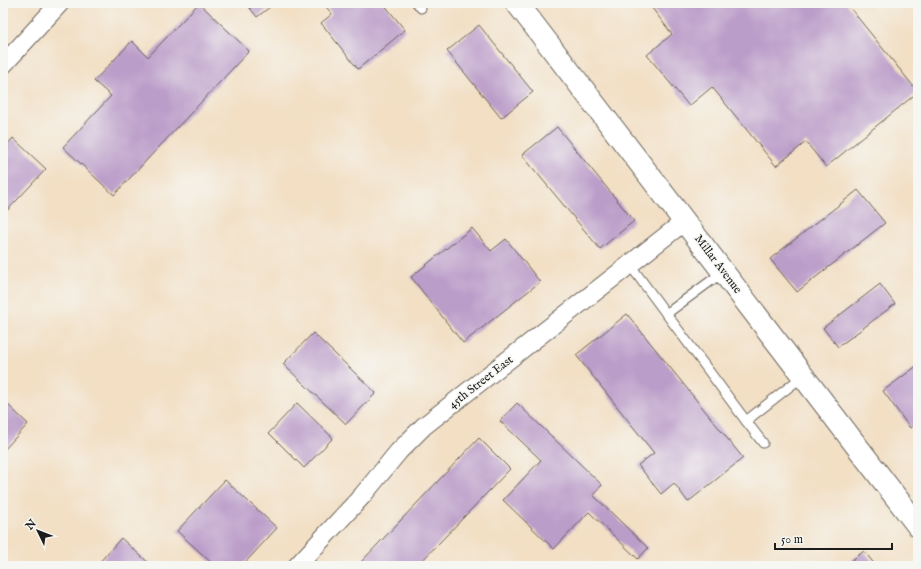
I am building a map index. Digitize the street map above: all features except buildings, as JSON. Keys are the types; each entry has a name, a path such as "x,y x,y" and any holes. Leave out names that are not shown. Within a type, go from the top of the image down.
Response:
{"street":[{"path":"3,65 60,3"},
{"name":"Millar Avenue","path":"517,3 918,526"},
{"name":"45th Street East","path":"297,566 362,496 399,451 424,426 685,221"}],"lane":[{"path":"630,265 763,443"},
{"path":"666,314 724,272"},
{"path":"746,421 803,376"}]}
